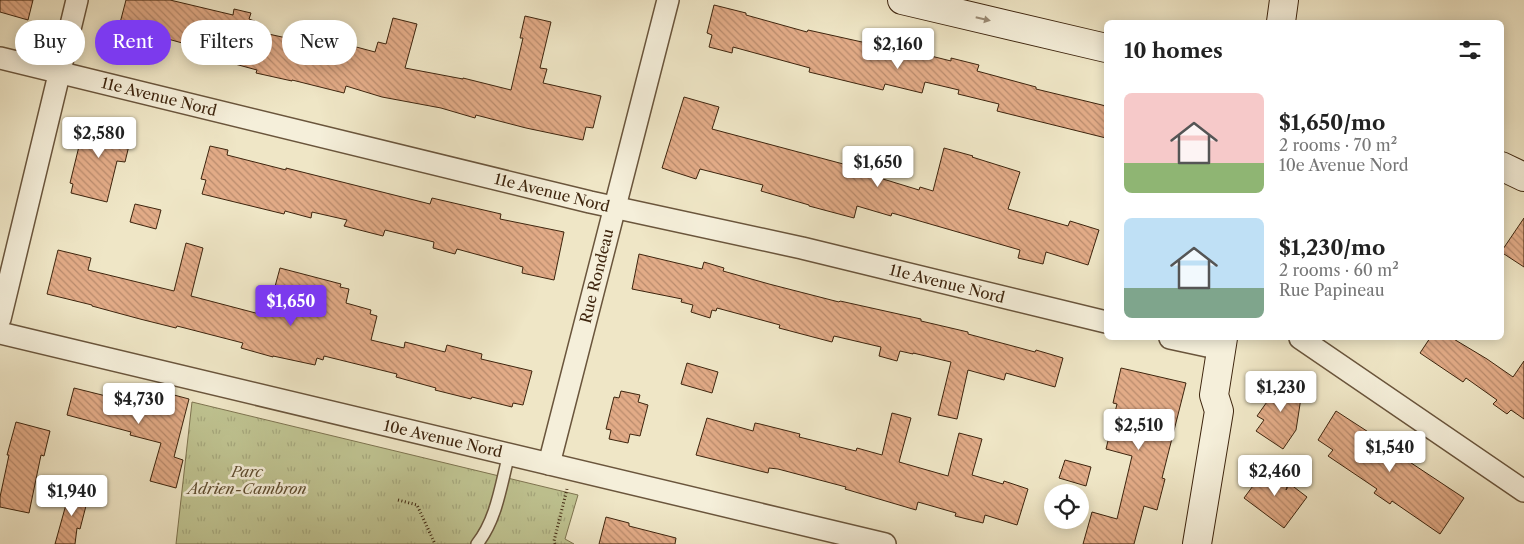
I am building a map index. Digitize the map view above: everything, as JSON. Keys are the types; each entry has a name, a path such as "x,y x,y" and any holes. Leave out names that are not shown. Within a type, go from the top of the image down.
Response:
{"street":[{"path":"0,319 77,0"},
{"name":"Rue Rondeau","path":"549,464 668,0"},
{"path":"902,0 1104,48"},
{"path":"1281,20 1284,0"},
{"name":"11e Avenue Nord","path":"0,58 615,208 802,248 1104,322"},
{"path":"1504,167 1524,177"},
{"name":"10e Avenue Nord","path":"0,333 885,544"},
{"path":"1197,544 1219,411 1232,399 1229,341 1209,340"},
{"path":"1303,340 1524,491"}],"lane":[{"path":"477,544 486,532 495,509 509,454"}],"path":[{"path":"554,544 572,469"},
{"path":"398,500 417,505 435,544"}],"green space":[{"name":"Parc Adrien-Cambron","path":"192,402 578,495 565,539 574,544 176,544"}],"building":[{"path":"0,0 33,0 28,20 0,12"},
{"path":"126,0 170,0 233,15 234,9 251,13 249,19 252,20 181,20 181,43 171,40 171,20 121,20"},
{"path":"714,5 807,32 808,30 898,50 899,48 951,61 951,58 979,65 977,71 1036,87 1036,89 1104,106 1104,138 997,111 999,104 958,94 959,90 925,82 922,93 885,84 883,90 809,72 810,68 733,47 732,53 709,47 712,35 707,33"},
{"path":"525,16 551,22 540,68 547,69 543,83 601,96 593,128 586,127 583,140 476,115 475,118 441,108 382,97 346,86 344,93 256,73 257,70 239,65 272,65 272,35 282,37 282,65 357,65 357,47 375,52 378,42 386,44 393,18 417,24 405,68 463,78 511,90 523,38 520,38"},
{"path":"684,97 719,107 712,129 847,165 847,168 919,190 920,187 933,191 944,148 1020,172 1008,209 1068,226 1070,221 1099,230 1088,265 1046,252 1043,264 1018,258 1020,250 892,213 891,216 857,206 854,218 761,191 763,185 700,169 696,179 662,168"},
{"path":"91,119 133,129 125,162 117,161 107,202 71,193 73,184 70,183 83,130 88,131"},
{"path":"210,146 228,150 227,155 286,170 286,168 430,204 432,198 501,214 500,219 564,232 554,280 522,273 523,267 457,249 455,254 433,248 434,242 385,230 383,236 344,226 347,220 312,212 311,218 285,211 284,214 202,194 206,180 201,179"},
{"path":"135,204 161,210 156,229 130,222"},
{"path":"1524,218 1524,267 1504,254 1504,248"},
{"path":"186,243 203,248 191,296 267,316 280,268 341,284 340,287 349,289 346,303 371,310 370,314 377,316 371,340 404,348 405,342 445,352 447,345 482,354 481,359 532,371 523,405 513,403 512,407 472,397 471,399 396,377 397,374 324,356 323,360 317,358 315,365 273,357 241,348 243,343 177,326 176,328 140,319 47,294 58,250 91,258 88,270 174,291"},
{"path":"639,254 702,269 704,262 724,268 723,271 769,284 839,302 921,319 921,321 968,332 968,334 1063,358 1055,387 1006,373 1004,380 968,370 957,419 938,415 951,362 900,351 897,361 879,356 881,347 834,336 832,342 779,328 780,325 717,308 716,311 712,310 710,318 691,312 693,305 681,302 682,299 632,289"},
{"path":"1429,340 1455,340 1513,377 1524,361 1524,419 1511,410 1507,414 1493,404 1497,400 1466,378 1463,382 1420,353"},
{"path":"687,363 718,372 712,393 681,384"},
{"path":"1121,368 1186,383 1162,478 1165,479 1157,510 1144,506 1134,544 1083,544 1087,529 1089,529 1092,512 1117,519 1132,456 1106,449 1117,404 1113,403"},
{"path":"1269,381 1303,385 1296,430 1283,449 1256,431 1264,420 1257,416 1269,399"},
{"path":"74,388 138,404 140,397 171,405 174,395 189,399 174,457 183,460 176,488 150,481 161,443 130,435 131,432 67,415"},
{"path":"621,391 640,395 638,402 648,405 640,436 630,434 628,443 609,439 611,430 606,429 614,397 619,398"},
{"path":"1336,411 1464,498 1440,534 1392,501 1390,504 1374,493 1377,489 1328,456 1333,450 1318,440"},
{"path":"892,413 911,418 899,462 948,476 959,433 982,439 972,475 1003,484 1004,481 1028,489 1017,525 985,515 983,523 955,516 956,513 918,502 916,510 845,489 846,487 778,469 769,468 768,473 696,455 707,418 753,431 755,423 760,424 800,434 799,437 856,451 857,448 882,455"},
{"path":"16,422 50,431 44,456 41,455 29,513 0,507 0,497 9,455 7,455"},
{"path":"1065,460 1091,467 1087,484 1079,484 1059,478"},
{"path":"1267,467 1288,482 1286,490 1290,484 1307,497 1284,528 1244,498"},
{"path":"72,483 82,485 80,500 87,502 80,529 77,528 75,544 55,544"},
{"path":"606,517 629,523 629,526 676,538 675,544 599,544"}]}
